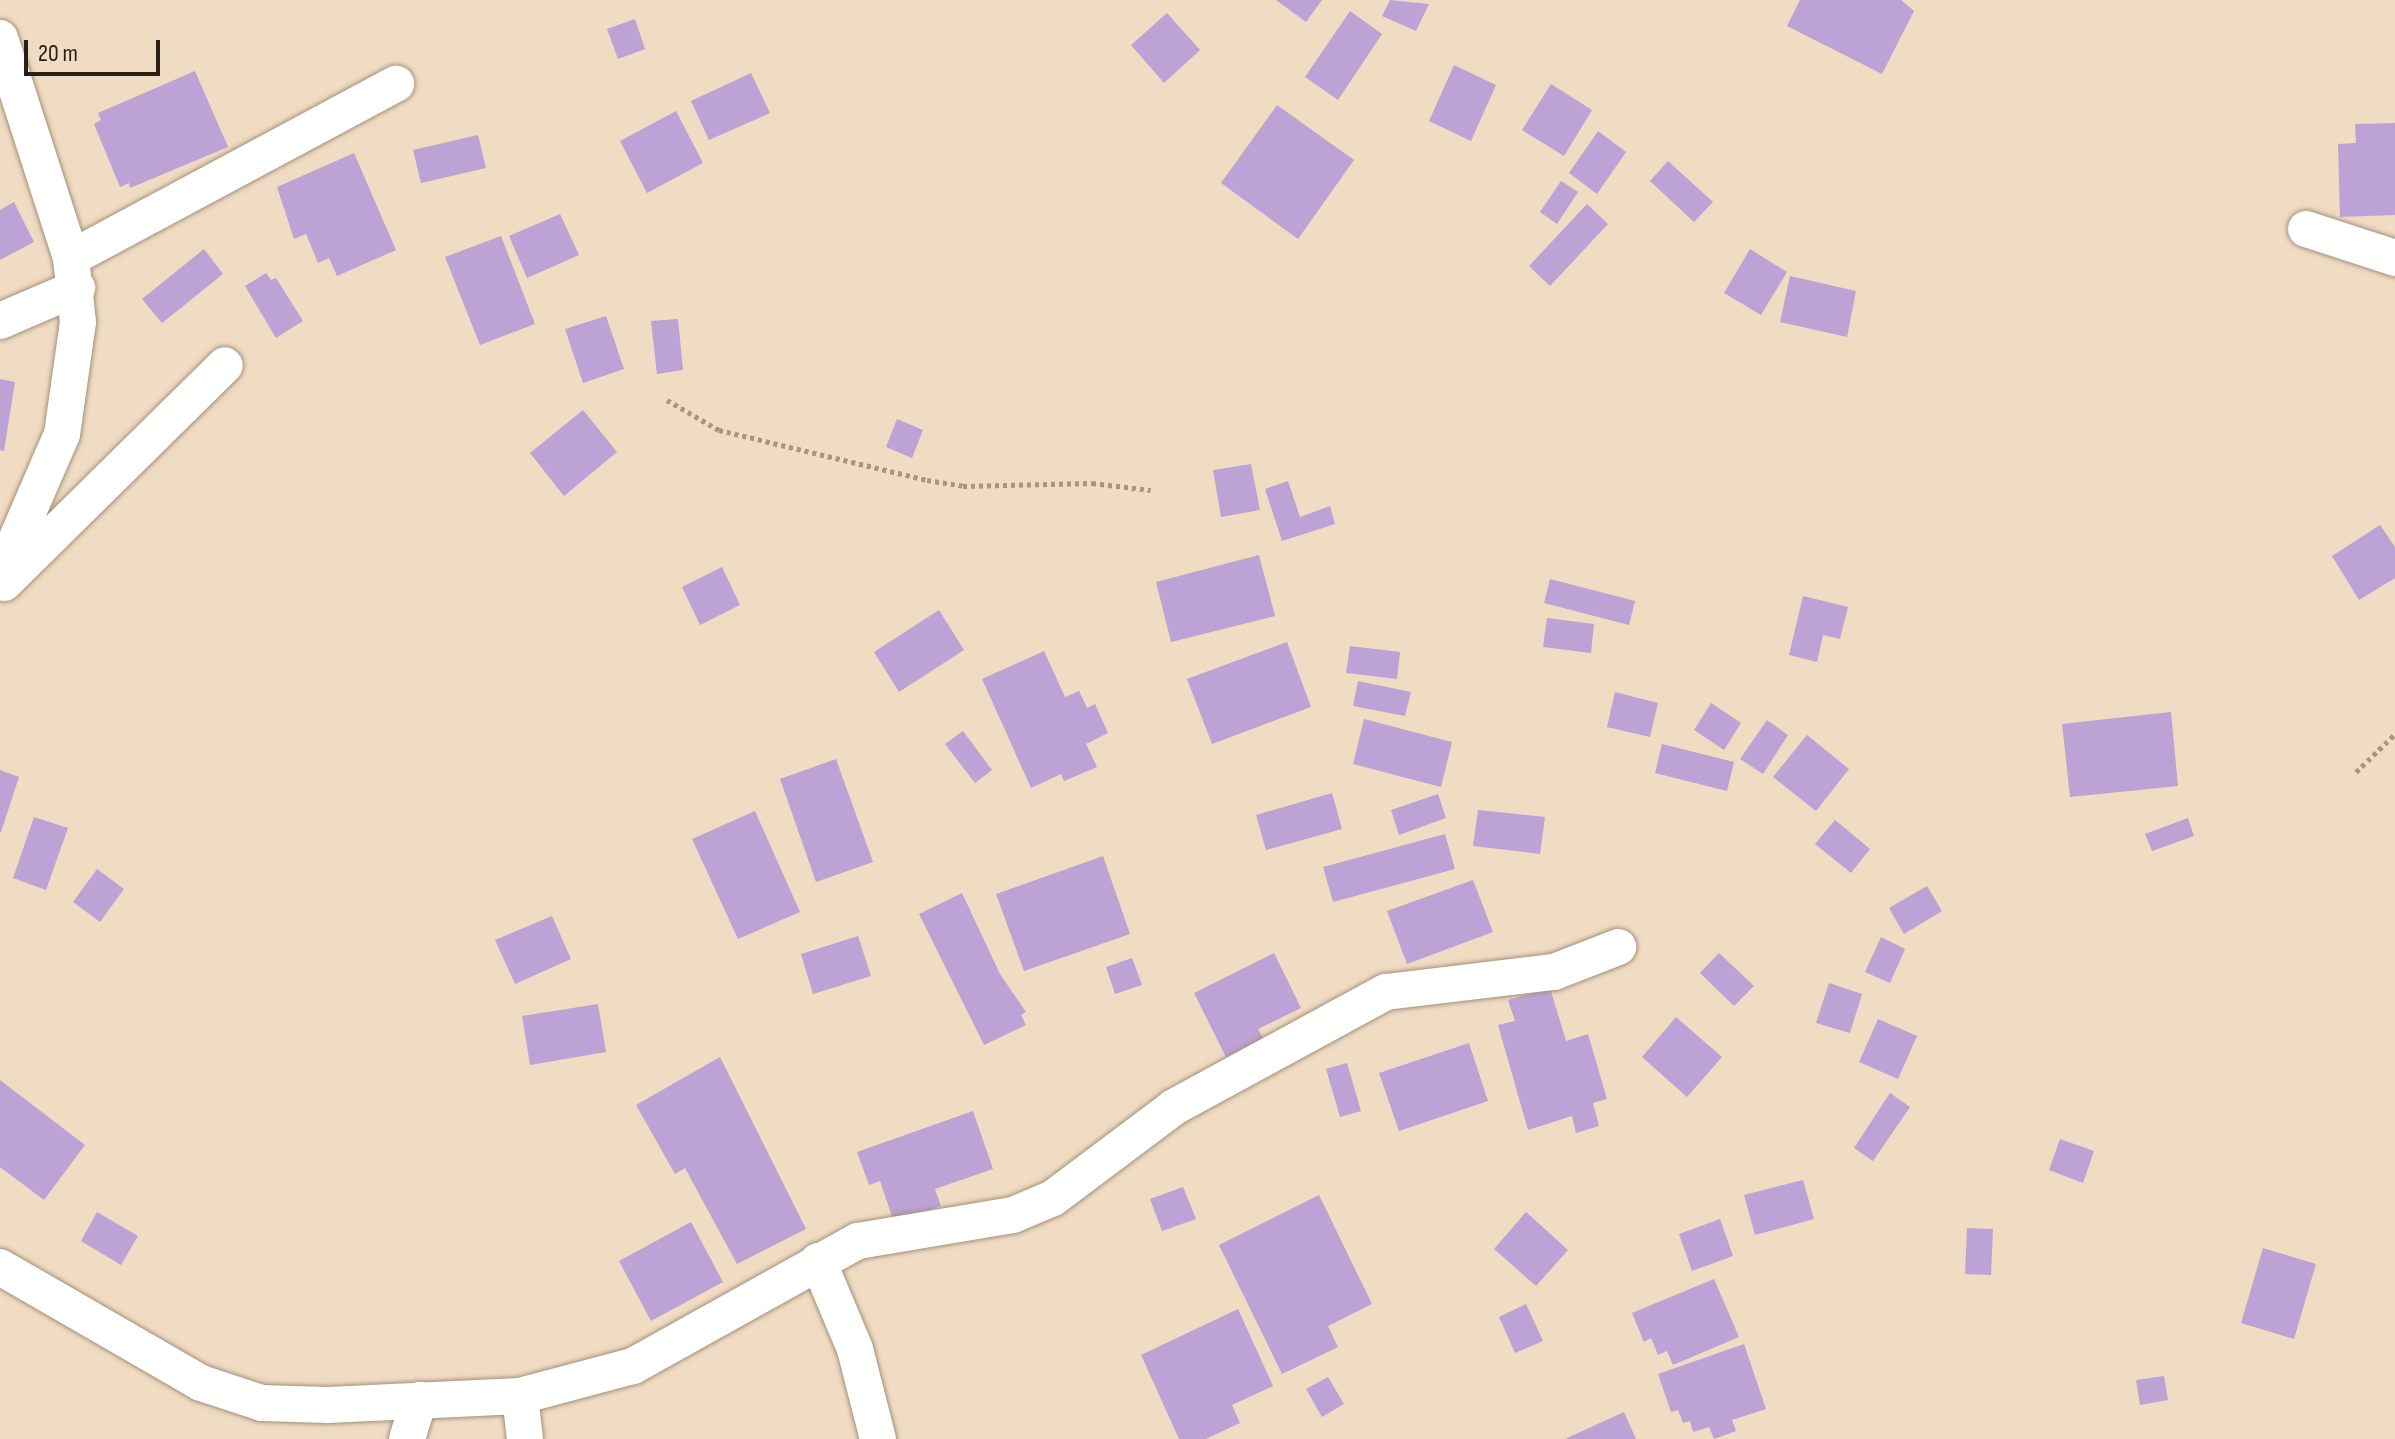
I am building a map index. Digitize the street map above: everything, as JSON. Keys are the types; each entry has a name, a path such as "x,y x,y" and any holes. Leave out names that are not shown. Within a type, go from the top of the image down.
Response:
{"street":[{"path":"0,38 74,273 75,366 62,434 0,577"},
{"path":"0,321 74,273 396,84"},
{"path":"2306,229 2395,258"},
{"path":"0,587 225,365"},
{"path":"0,1267 201,1383 247,1398 292,1405 520,1396 633,1366 858,1241 1013,1215 1053,1198 1174,1107 1386,992 1554,972 1618,947"},
{"path":"818,1261 855,1349 878,1439"},
{"path":"520,1396 525,1439"},
{"path":"407,1439 419,1400"}],"path":[{"path":"667,400 719,430 927,480 963,486 1092,483 1151,490"},
{"path":"2356,772 2395,734"}],"building":[{"path":"1276,0 1322,0 1306,22"},
{"path":"1390,0 1429,4 1416,31 1382,16"},
{"path":"1800,0 1901,0 1914,11 1882,74 1787,26"},
{"path":"1350,11 1382,34 1338,100 1305,77"},
{"path":"1167,13 1200,50 1164,83 1131,45"},
{"path":"635,19 645,49 618,59 607,29"},
{"path":"1454,65 1496,85 1471,141 1429,121"},
{"path":"195,71 228,147 130,188 129,183 120,187 94,124 101,120 98,113"},
{"path":"751,73 770,113 709,140 691,101"},
{"path":"1551,84 1592,110 1564,156 1522,130"},
{"path":"1277,105 1354,160 1298,239 1221,183"},
{"path":"676,111 703,163 647,193 620,141"},
{"path":"2395,123 2395,215 2340,217 2338,144 2356,143 2355,124"},
{"path":"1598,131 1626,152 1597,194 1569,173"},
{"path":"478,135 486,168 421,183 413,150"},
{"path":"354,153 396,250 337,276 329,258 318,263 306,234 294,239 277,187"},
{"path":"1668,161 1713,202 1694,222 1650,181"},
{"path":"1561,181 1578,192 1557,224 1540,212"},
{"path":"14,202 34,242 0,260 0,210"},
{"path":"1587,204 1608,224 1550,286 1529,266"},
{"path":"560,214 579,255 527,278 509,236"},
{"path":"501,236 535,324 480,345 445,257"},
{"path":"204,249 223,274 162,323 142,299"},
{"path":"1750,249 1787,272 1761,315 1724,293"},
{"path":"266,273 271,280 276,278 303,321 276,338 245,286"},
{"path":"1790,276 1856,291 1847,337 1780,322"},
{"path":"606,316 624,369 583,383 565,329"},
{"path":"678,319 683,370 657,374 651,321"},
{"path":"0,379 15,382 4,451 0,450"},
{"path":"583,410 617,452 564,496 530,453"},
{"path":"897,419 923,430 912,458 886,447"},
{"path":"1251,464 1260,510 1221,517 1213,470"},
{"path":"1288,481 1300,517 1330,506 1335,524 1282,541 1265,489"},
{"path":"2380,525 2395,547 2395,578 2359,600 2332,556"},
{"path":"1259,555 1275,616 1171,642 1156,582"},
{"path":"722,567 740,605 700,625 682,587"},
{"path":"1550,579 1635,601 1629,625 1544,603"},
{"path":"1803,596 1848,607 1840,639 1823,635 1817,662 1789,655"},
{"path":"939,610 964,650 899,692 874,652"},
{"path":"1547,618 1594,624 1591,653 1543,647"},
{"path":"1287,642 1311,707 1212,744 1187,679"},
{"path":"1350,646 1400,652 1397,679 1346,673"},
{"path":"1044,651 1065,697 1079,691 1087,708 1095,704 1108,733 1086,744 1097,767 1064,781 1061,774 1031,788 982,679"},
{"path":"1358,681 1411,692 1405,716 1353,706"},
{"path":"1615,692 1658,703 1650,737 1607,727"},
{"path":"1711,703 1741,723 1724,750 1694,730"},
{"path":"2171,712 2178,786 2070,797 2062,724"},
{"path":"1364,719 1452,742 1441,787 1353,764"},
{"path":"1767,720 1788,735 1763,774 1740,759"},
{"path":"963,731 992,770 975,783 945,744"},
{"path":"1807,735 1849,769 1816,811 1773,777"},
{"path":"1662,744 1734,762 1727,791 1655,773"},
{"path":"836,759 873,862 816,882 780,779"},
{"path":"0,770 19,777 1,832 0,832"},
{"path":"1332,793 1342,829 1266,850 1256,815"},
{"path":"1438,794 1446,818 1399,835 1391,810"},
{"path":"1478,810 1545,817 1540,854 1473,846"},
{"path":"755,811 800,912 738,939 692,839"},
{"path":"34,817 68,828 46,890 13,878"},
{"path":"2188,818 2194,836 2152,851 2145,834"},
{"path":"1835,820 1870,849 1851,873 1815,844"},
{"path":"1445,834 1455,869 1333,902 1323,867"},
{"path":"1103,856 1130,934 1024,971 996,894"},
{"path":"97,869 124,889 100,922 73,902"},
{"path":"1473,880 1493,932 1407,964 1387,911"},
{"path":"1927,886 1942,911 1904,934 1889,908"},
{"path":"962,893 1000,974 1026,1012 1021,1015 1026,1025 984,1045 919,914"},
{"path":"552,916 571,959 515,984 495,940"},
{"path":"858,936 871,976 813,994 801,954"},
{"path":"1881,937 1905,949 1890,983 1865,972"},
{"path":"1274,953 1301,1008 1258,1029 1263,1038 1226,1057 1194,993"},
{"path":"1719,953 1754,986 1734,1006 1700,973"},
{"path":"1132,958 1142,985 1115,994 1106,967"},
{"path":"1829,983 1862,994 1850,1033 1816,1023"},
{"path":"1550,988 1566,1041 1588,1034 1607,1099 1593,1103 1599,1126 1576,1133 1572,1116 1528,1130 1498,1025 1515,1021 1508,1000"},
{"path":"598,1004 606,1052 530,1065 522,1016"},
{"path":"1676,1017 1722,1057 1687,1097 1642,1057"},
{"path":"1878,1019 1917,1036 1898,1079 1859,1062"},
{"path":"1469,1043 1488,1101 1399,1131 1379,1073"},
{"path":"720,1057 806,1229 737,1264 685,1168 675,1174 636,1105"},
{"path":"1347,1063 1361,1111 1340,1117 1326,1069"},
{"path":"0,1080 85,1145 44,1200 0,1167"},
{"path":"1890,1093 1910,1107 1873,1161 1854,1148"},
{"path":"973,1111 993,1169 935,1189 941,1206 894,1222 880,1181 869,1185 857,1152"},
{"path":"2060,1139 2094,1151 2083,1183 2049,1170"},
{"path":"1803,1180 1814,1219 1755,1235 1744,1195"},
{"path":"1183,1187 1196,1219 1162,1231 1150,1199"},
{"path":"1319,1195 1372,1304 1328,1326 1338,1347 1282,1374 1219,1245"},
{"path":"97,1212 138,1236 121,1265 81,1241"},
{"path":"1526,1212 1568,1250 1536,1286 1494,1249"},
{"path":"1720,1219 1733,1256 1692,1271 1679,1234"},
{"path":"691,1222 723,1282 651,1321 619,1261"},
{"path":"1967,1228 1993,1229 1991,1275 1965,1274"},
{"path":"2263,1248 2316,1264 2294,1339 2241,1323"},
{"path":"1714,1279 1739,1337 1673,1365 1667,1351 1658,1355 1651,1338 1644,1342 1632,1313"},
{"path":"1526,1304 1543,1341 1515,1353 1499,1317"},
{"path":"1238,1309 1273,1386 1232,1405 1240,1423 1206,1439 1179,1439 1141,1355"},
{"path":"1744,1344 1766,1409 1732,1420 1736,1431 1714,1439 1709,1427 1693,1432 1690,1421 1683,1423 1678,1410 1671,1412 1658,1374"},
{"path":"2164,1376 2168,1400 2140,1405 2136,1380"},
{"path":"1328,1377 1344,1404 1322,1417 1306,1389"},
{"path":"1624,1412 1636,1439 1565,1439"}]}
